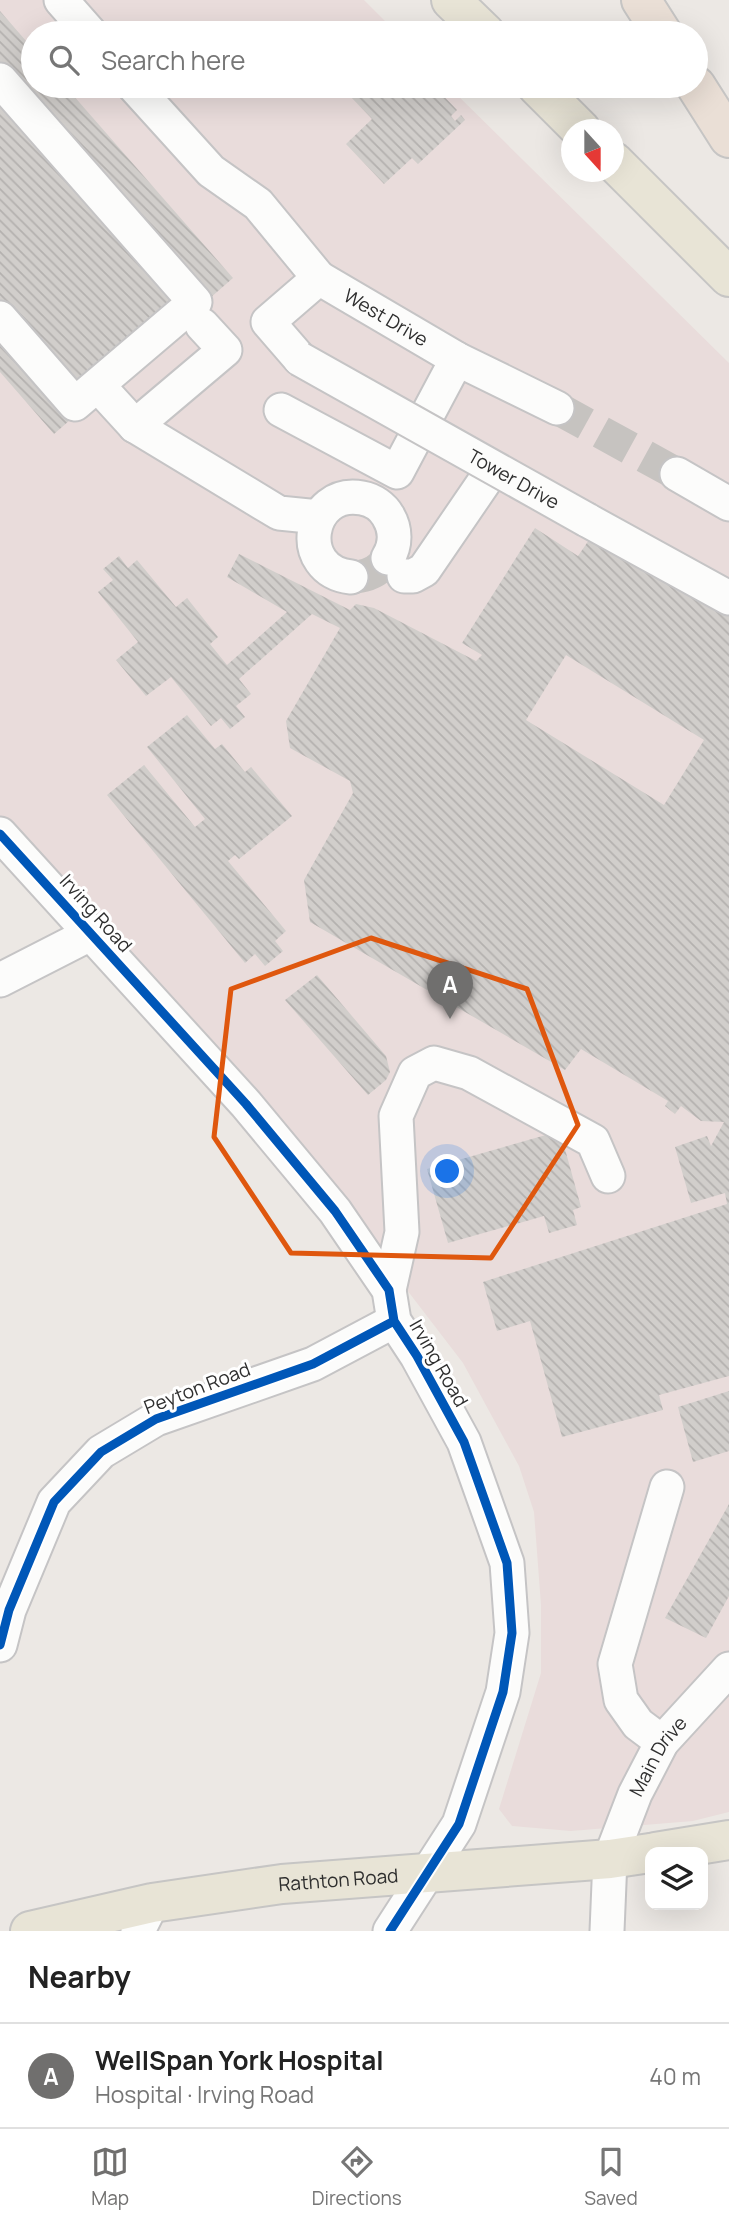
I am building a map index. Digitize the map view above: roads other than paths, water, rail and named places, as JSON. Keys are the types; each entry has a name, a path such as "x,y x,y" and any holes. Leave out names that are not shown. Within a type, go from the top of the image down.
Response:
{"highway":[{"path":"641,0 654,21"},
{"path":"704,98 729,138"}],"main road":[{"path":"451,0 473,21"},
{"path":"549,98 570,119"},
{"path":"624,172 729,277"},
{"name":"Rathton Road","path":"688,1847 729,1840"},
{"name":"Rathton Road","path":"30,1931 145,1917 282,1884 645,1854"}],"street":[{"path":"61,0 79,21"},
{"path":"0,80 195,302 75,404 0,318"},
{"path":"135,426 225,350 268,322 319,278 258,204 211,171 145,98"},
{"name":"West Drive","path":"319,278 457,359 557,408"},
{"name":"Tower Drive","path":"268,322 300,359 493,469 729,598"},
{"path":"202,326 225,350"},
{"path":"281,410 397,472 457,359"},
{"path":"103,391 135,426 279,513 319,517"},
{"path":"351,577 336,573 325,566 317,555 313,542 314,529 328,506 339,499 352,497 365,498 378,504 393,526 396,567 413,576 424,570 493,469"},
{"path":"677,474 729,504"},
{"name":"Irving Road","path":"0,834 255,1115 335,1211 391,1306 464,1441 507,1563 512,1633 503,1692 460,1824 390,1931"},
{"path":"0,980 92,933"},
{"path":"391,1306 402,1232 396,1116 415,1073 434,1062 469,1073 593,1141 608,1175"},
{"name":"Peyton Road","path":"0,1645 4,1608 54,1502 101,1452 156,1419 313,1364 391,1306"},
{"path":"662,1742 638,1724 621,1700 615,1664 667,1487"},
{"name":"Main Drive","path":"607,1931 610,1859 635,1794 662,1742 729,1669"}],"tunnel":[{"path":"557,408 677,474"},
{"path":"351,577 372,573 388,558"}],"place":[{"name":"WellSpan York Hospital","path":"450,1019"}]}
